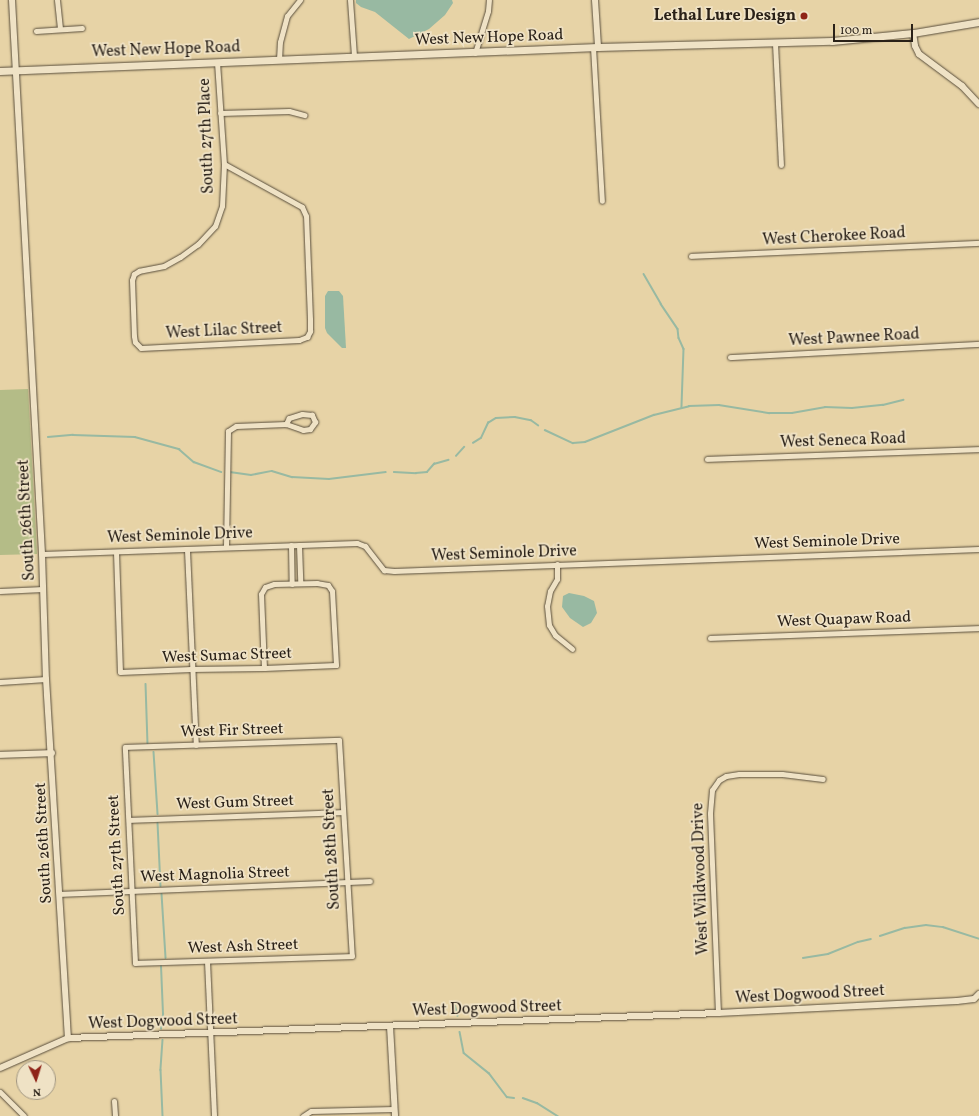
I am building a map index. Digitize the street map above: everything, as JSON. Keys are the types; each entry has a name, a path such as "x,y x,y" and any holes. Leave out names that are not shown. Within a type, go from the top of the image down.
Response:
{"main road":[{"name":"West New Hope Road","path":"0,71 595,47 832,41 913,33 979,22"}],"street":[{"name":"South 26th Street","path":"12,0 42,554 46,679 52,753 68,1038"},
{"path":"57,0 60,29"},
{"path":"279,60 280,42 287,16 300,0"},
{"path":"350,0 354,56"},
{"path":"474,53 488,11 489,0"},
{"path":"595,0 595,47 602,201"},
{"path":"36,31 82,28"},
{"path":"913,33 915,46 919,54 962,86 979,104"},
{"path":"775,43 780,165"},
{"name":"South 27th Place","path":"141,348 135,342 134,336 132,280 134,274 139,270 164,266 198,244 215,226 222,206 224,164 217,62"},
{"path":"220,113 289,111 304,115"},
{"name":"West Lilac Street","path":"141,348 300,340 307,337 310,330 310,319 306,216 302,206 299,203 224,164"},
{"name":"West Cherokee Road","path":"691,256 979,243"},
{"name":"West Pawnee Road","path":"730,357 979,344"},
{"path":"226,546 228,431 236,426 286,424 303,430 310,429 315,422 312,415 302,414 290,418 286,424"},
{"name":"West Seneca Road","path":"707,460 979,449"},
{"name":"West Seminole Drive","path":"42,554 187,550 226,546 357,543 365,546 384,570 394,571 979,549"},
{"path":"291,545 292,584"},
{"path":"264,668 261,594 265,587 274,584 300,583 299,545"},
{"path":"187,550 191,669 196,745"},
{"name":"West Sumac Street","path":"116,552 120,672 336,665 332,592 328,585 317,583 300,583"},
{"path":"557,564 557,579 550,591 547,606 549,625 555,635 572,649"},
{"path":"0,591 43,590"},
{"name":"West Quapaw Road","path":"710,638 979,628"},
{"path":"0,682 46,679"},
{"name":"West Fir Street","path":"125,747 339,740"},
{"name":"South 28th Street","path":"339,740 352,956"},
{"name":"South 27th Street","path":"125,747 133,891 135,963"},
{"path":"0,756 52,753"},
{"name":"West Wildwood Drive","path":"718,1013 710,813 712,790 719,780 726,776 739,774 782,774 823,779"},
{"name":"West Gum Street","path":"129,820 343,812"},
{"name":"West Magnolia Street","path":"60,894 370,881"},
{"name":"West Ash Street","path":"135,963 352,956"},
{"path":"207,961 214,1116"},
{"name":"West Dogwood Street","path":"0,1068 68,1038 718,1013 957,1001 974,998 979,994"},
{"path":"390,1026 395,1116"},
{"path":"0,1092 24,1116"},
{"path":"114,1101 115,1116"},
{"path":"303,1116 311,1111 394,1108"}],"shaded area":[{"path":"356,0 452,0 453,3 445,15 429,29 409,39 375,12 361,7 356,3"},
{"path":"328,291 339,291 343,296 346,348 342,348 327,333 325,328 325,296"},
{"path":"28,389 37,554 0,555 0,390"},
{"path":"569,593 584,596 594,601 597,613 591,623 583,627 570,618 562,607 563,596"}],"waterway":[{"path":"644,274 661,304 678,329 679,338 684,349 682,407"},
{"path":"545,430 573,443 585,442 654,415 689,406 719,405 769,413 792,413 825,407 852,408 883,405 903,400"},
{"path":"473,443 481,438 488,423 496,418 515,417 531,420 538,425"},
{"path":"48,437 73,435 135,437 179,449 194,462 221,472"},
{"path":"456,456 464,447"},
{"path":"394,472 427,472 434,464 448,460"},
{"path":"230,472 251,475 272,471 292,477 329,479 386,472"},
{"path":"146,684 148,743"},
{"path":"154,752 158,814"},
{"path":"158,823 161,886"},
{"path":"162,894 166,958"},
{"path":"880,936 905,928 926,925 943,927 979,939"},
{"path":"803,958 828,954 858,942 871,939"},
{"path":"161,966 163,1014 161,1029"},
{"path":"455,1004 458,1016"},
{"path":"460,1032 464,1053 489,1073 507,1097 514,1098"},
{"path":"163,1040 161,1070 163,1116"},
{"path":"523,1098 537,1103 558,1116"}],"place":[{"name":"Lethal Lure Design","path":"804,16"}]}
